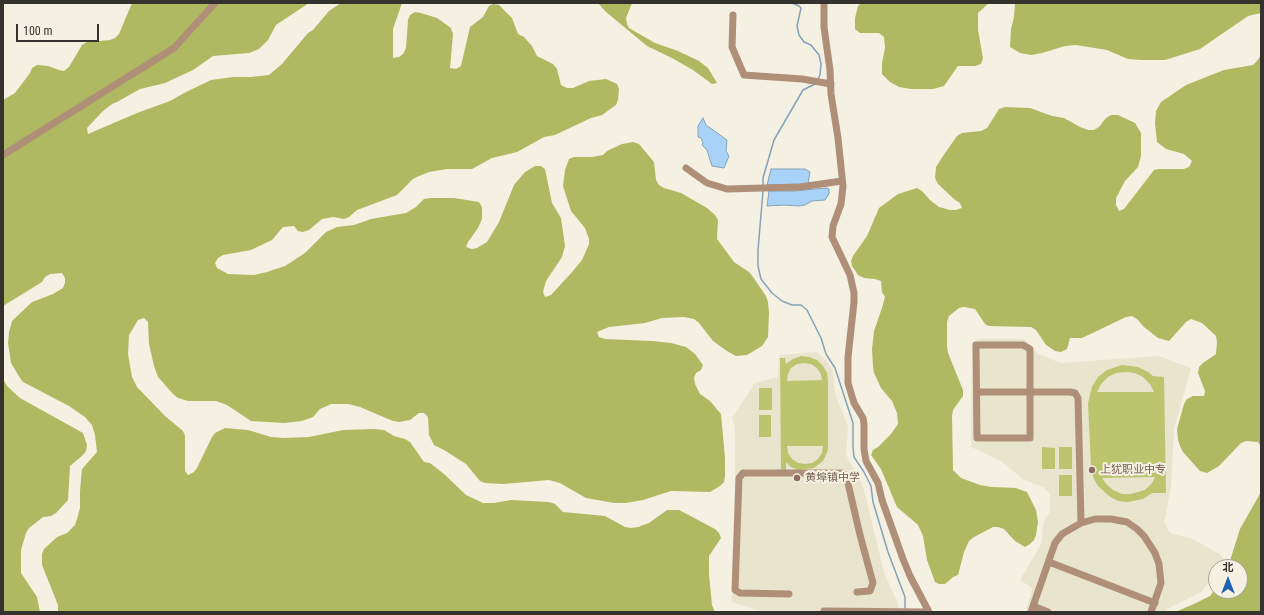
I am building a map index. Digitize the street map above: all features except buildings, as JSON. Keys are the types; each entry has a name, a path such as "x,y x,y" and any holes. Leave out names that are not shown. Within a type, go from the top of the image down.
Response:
{"street":[{"path":"3,155 174,48 215,3"},
{"path":"824,3 824,27 842,181 842,199 833,226 832,237 846,264 853,284 854,293 848,357 848,383 850,393 863,418 864,449 866,460 878,483 884,506 903,559 929,612"},
{"path":"733,14 732,47 744,75 802,79 831,84"},
{"path":"686,168 707,183 727,189 800,187 842,181"},
{"path":"976,345 1023,345 1028,347 1030,353 1030,438 977,438 977,392 976,345"},
{"path":"977,392 1075,393 1078,398 1081,522"},
{"path":"789,594 740,593 735,590 739,478 743,473 842,473 845,475 873,583 870,590 857,592"},
{"path":"1048,612 1032,609 1055,544 1062,534 1081,522 1111,518 1127,522 1144,536 1155,553 1159,564 1161,583 1151,612"},
{"path":"1049,562 1155,603"},
{"path":"824,611 929,612"}],"shaded area":[{"name":"上犹职业中专","path":"980,339 1024,339 1038,354 1061,363 1159,356 1191,368 1174,429 1171,488 1164,522 1170,533 1193,539 1221,555 1223,559 1208,559 1208,584 1201,592 1167,609 1165,612 1026,612 1032,588 1020,580 1041,544 1044,521 1050,512 1050,494 1043,487 1024,480 1001,461 971,447 972,342"},
{"name":"黄埠镇中学","path":"816,352 825,359 833,371 835,393 848,427 846,455 863,486 884,572 898,604 899,612 764,612 731,602 734,578 735,470 735,427 732,418 755,383 778,377 779,355"}],"green space":[{"path":"132,3 309,3 276,25 268,40 259,49 249,53 213,56 193,70 165,83 140,89 112,104 103,111 87,128 88,134 170,101 211,80 269,75 282,64 329,11 341,3 402,3 393,29 393,58 399,57 403,54 406,48 408,20 410,15 415,12 437,18 451,28 453,34 450,68 456,69 461,66 470,27 483,17 489,6 493,4 499,5 512,18 518,34 524,37 532,46 537,56 553,64 557,69 561,85 567,88 573,88 589,81 606,79 617,84 619,89 616,105 602,115 591,118 555,135 544,137 517,152 492,158 472,169 447,169 429,172 419,176 413,179 397,195 357,210 349,217 344,219 333,217 322,219 309,230 303,232 298,231 294,226 283,227 272,240 251,250 223,255 218,258 215,263 217,268 228,274 254,275 267,272 285,266 305,253 326,232 337,227 354,225 371,219 406,213 416,207 424,199 430,198 454,198 479,202 482,207 482,219 466,247 472,249 477,248 487,242 499,222 514,185 525,172 535,166 541,166 545,169 552,203 561,218 565,246 562,257 546,281 543,292 545,297 551,295 573,271 582,260 589,244 589,239 585,228 571,211 563,186 565,170 569,159 574,157 592,157 603,155 607,151 622,144 633,142 639,144 654,162 656,180 659,185 681,193 707,208 715,215 718,220 717,239 734,262 749,272 766,296 768,302 768,337 762,346 747,355 736,356 727,351 713,341 694,319 684,317 662,318 645,323 609,327 597,332 599,337 605,339 671,343 686,347 695,354 703,365 701,370 696,373 694,378 695,384 700,394 710,401 721,414 725,476 724,482 720,486 710,492 671,491 643,500 626,503 614,503 586,498 560,483 549,480 503,484 485,483 480,481 466,464 434,445 429,435 428,417 424,413 419,413 410,420 399,422 393,421 360,407 348,404 331,404 320,409 313,417 302,421 284,423 251,421 227,405 216,401 188,401 178,398 173,394 158,377 149,344 148,322 144,318 138,320 129,335 128,354 132,377 137,387 165,416 183,431 185,436 185,471 188,475 194,472 197,468 215,433 225,428 248,430 271,437 284,438 309,437 343,430 374,429 384,430 394,436 410,442 424,462 430,463 444,474 466,495 483,503 511,500 549,502 555,504 563,512 605,516 625,527 631,528 649,523 667,510 679,510 715,529 721,538 709,556 712,605 716,612 58,612 58,605 42,565 42,554 44,549 57,537 67,533 75,525 80,508 82,469 97,452 92,425 85,417 69,406 23,382 11,363 8,343 12,321 32,302 53,294 63,288 65,278 62,273 50,274 45,277 42,282 3,306 3,100 15,93 32,68 37,65 48,66 64,71 69,67 82,45 87,42 110,40 115,38 119,34"},
{"path":"598,3 632,3 626,18 629,28 655,43 678,51 699,61 708,68 717,83 712,84 693,70 647,46 606,12"},
{"path":"861,3 989,3 978,13 978,30 983,58 981,64 975,66 958,66 944,86 933,89 911,89 899,87 890,82 882,74 882,63 885,48 884,37 879,33 860,33 855,29 855,18 858,6"},
{"path":"1015,3 1261,3 1261,13 1248,16 1200,49 1165,60 1142,60 1128,59 1107,50 1076,45 1065,46 1031,55 1020,53 1010,47"},
{"path":"1261,55 1261,446 1258,442 1246,441 1241,443 1219,466 1207,473 1200,471 1183,452 1180,446 1177,429 1184,404 1187,399 1193,396 1204,396 1205,391 1198,373 1199,367 1216,354 1216,336 1202,323 1191,319 1186,322 1169,341 1158,338 1132,316 1126,317 1082,338 1070,338 1067,349 1061,352 1055,351 1046,345 1036,330 1031,327 989,326 985,324 975,309 964,307 959,308 949,316 947,322 948,353 963,390 963,396 953,410 952,416 953,470 961,478 980,485 1016,488 1027,492 1036,510 1038,522 1034,540 1025,547 1015,541 1004,529 998,527 993,527 974,537 969,541 964,552 958,575 953,577 945,584 935,582 927,560 923,536 918,525 897,507 881,469 871,455 873,450 891,434 898,424 897,413 892,401 881,388 874,373 873,367 872,349 874,331 885,297 882,292 881,281 864,278 858,275 852,266 851,261 867,236 879,208 898,194 917,188 939,207 950,210 962,208 960,203 938,184 935,178 936,167 957,136 962,133 981,131 987,128 999,109 1005,107 1030,108 1052,116 1064,118 1088,130 1094,130 1099,127 1106,118 1111,115 1118,115 1135,123 1141,133 1141,156 1138,167 1125,181 1116,198 1116,205 1119,211 1124,209 1154,170 1184,169 1189,167 1192,161 1184,154 1166,149 1157,142 1155,123 1156,111 1161,102 1186,85 1224,70 1253,65"},
{"path":"801,356 817,360 827,373 828,450 823,461 814,468 799,470 791,467 786,462 786,470 781,470 780,358 785,358 786,364","holes":["797,364 811,364 817,368 821,374 822,380 787,381 791,368","787,446 823,446 822,453 818,459 812,463 805,464 798,463 792,459 788,453"]},
{"path":"1122,365 1138,367 1153,376 1164,377 1166,493 1152,493 1143,499 1128,502 1118,501 1109,496 1098,486 1093,477 1091,467 1088,403 1092,387 1098,377 1107,370","holes":["1116,373 1135,373 1143,377 1150,384 1154,392 1097,392 1101,384 1108,377","1155,477 1152,483 1145,490 1131,494 1122,494 1113,490 1102,478"]},
{"path":"3,379 7,386 20,398 83,433 87,445 86,451 83,455 70,466 68,500 56,513 51,516 43,517 29,528 21,550 21,573 37,597 40,612 3,612"},
{"path":"759,388 772,388 772,410 759,410"},
{"path":"759,415 771,415 771,437 759,437"},
{"path":"1042,447 1055,448 1055,469 1042,469"},
{"path":"1059,447 1072,447 1072,469 1059,469"},
{"path":"1059,475 1072,475 1072,496 1059,496"},
{"path":"1261,492 1261,612 1175,612 1208,597 1208,599 1248,599 1248,559 1231,559 1240,529"}],"water":[{"path":"703,118 706,125 727,140 726,151 729,156 724,168 712,166 707,150 702,145 703,143 701,138 698,137 698,126"},
{"path":"771,169 805,169 810,172 808,184 767,185"},
{"path":"829,189 829,194 825,200 812,201 805,205 799,206 767,206 769,191 794,191"}],"waterway":[{"path":"792,3 801,8 797,26 799,35 804,42 811,45 819,55 821,64 818,79"},
{"path":"763,186 763,178 774,140 803,90 815,84"},
{"path":"763,191 758,250 758,266 761,279 772,293 782,301 792,305 801,305 807,310 821,338 826,354 835,368 853,423 854,457 871,486 873,502 888,552 905,597 905,608"}],"place":[{"name":"上犹职业中专","path":"1092,470"},
{"name":"黄埠镇中学","path":"797,478"}]}
